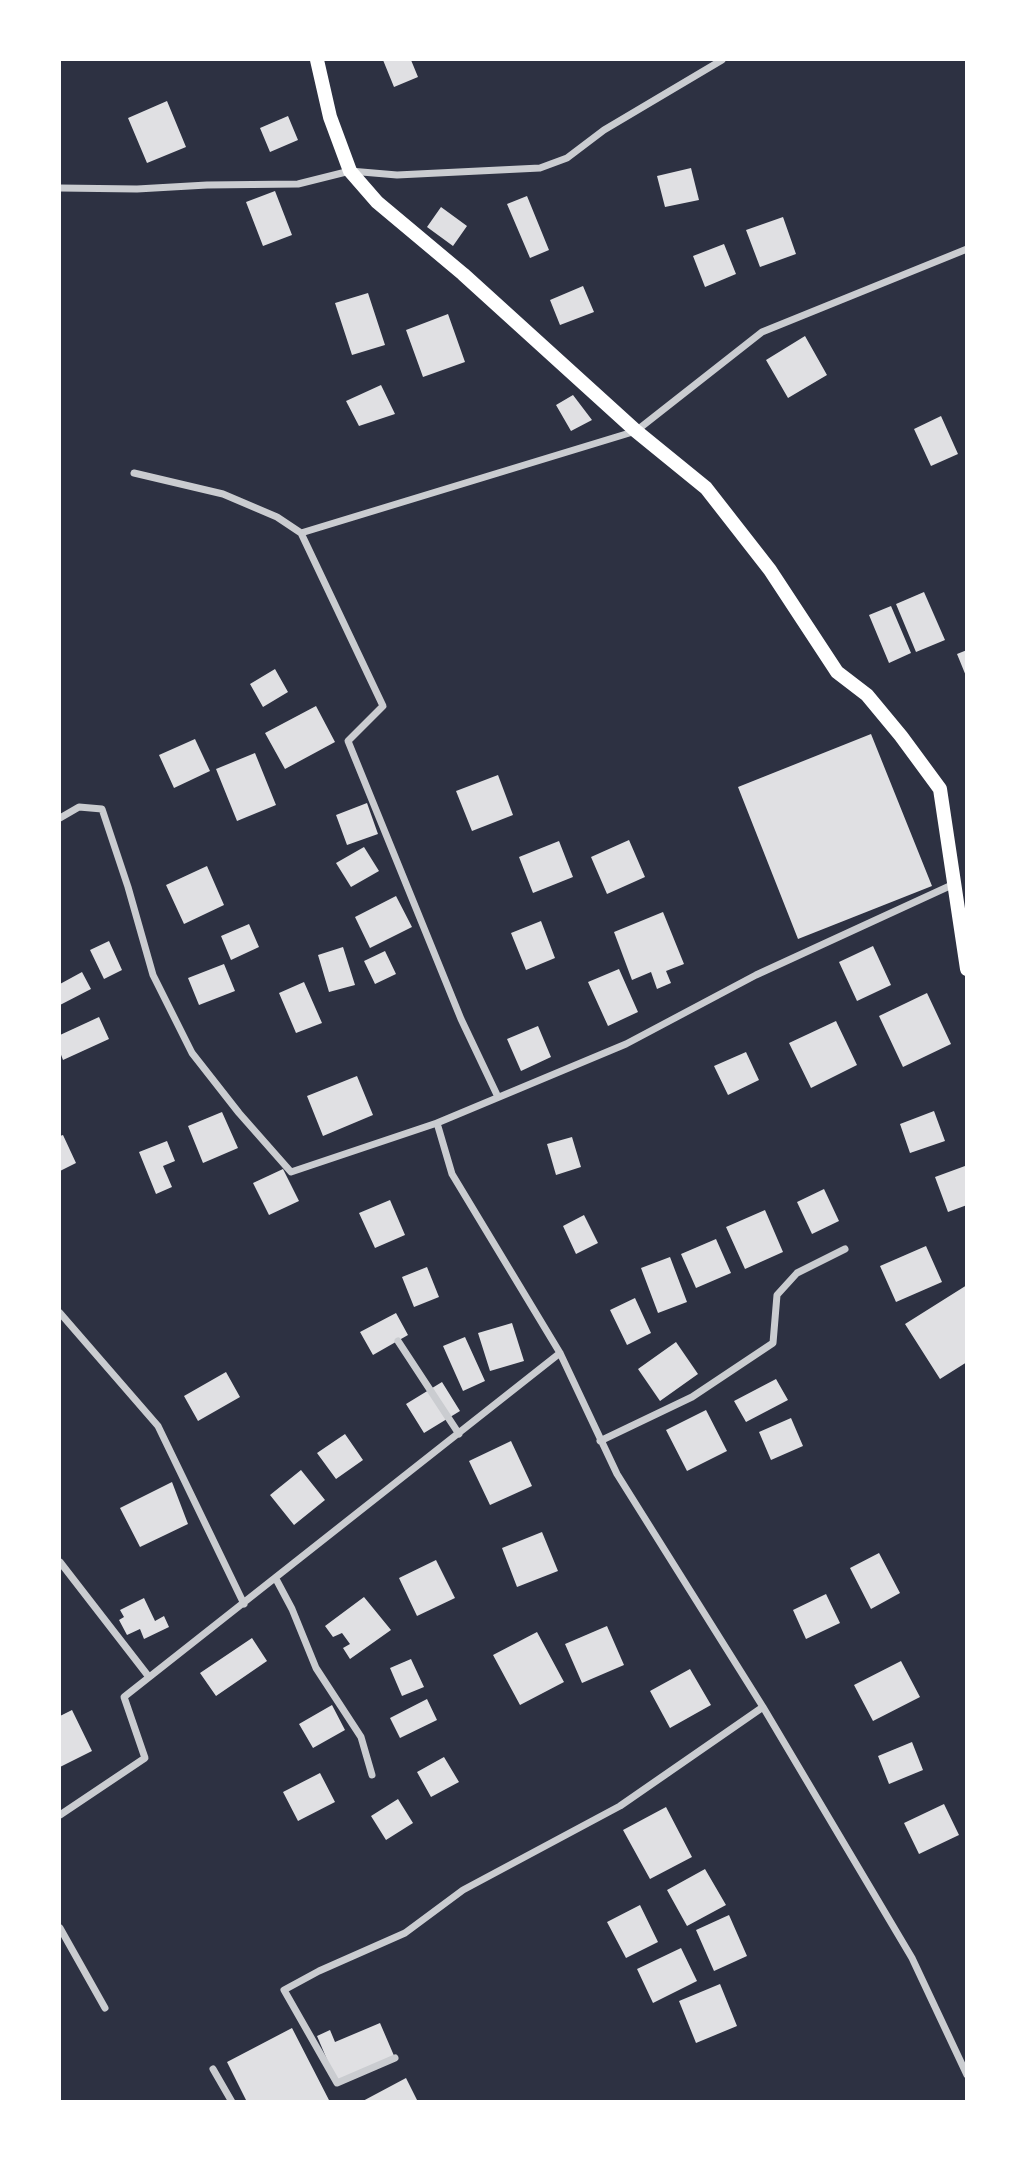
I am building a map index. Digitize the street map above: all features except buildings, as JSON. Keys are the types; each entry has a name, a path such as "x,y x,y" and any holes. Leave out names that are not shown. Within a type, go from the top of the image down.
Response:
{"main road":[{"path":"317,60 330,117 350,171 377,202 463,274 636,431 706,488 770,570 837,672 867,695 940,789 967,969"}],"street":[{"path":"60,188 137,189 298,184 350,171 397,175 540,169 566,158 604,130 722,60"},
{"path":"301,533 636,431 762,332 967,249"},
{"path":"134,473 223,494 277,517 301,533 383,706 348,741 461,1020 498,1097"},
{"path":"60,818 79,807 102,809 153,975 192,1053 239,1113 291,1172 437,1123 626,1044 756,975 956,884"},
{"path":"437,1123 452,1174 560,1353 617,1474 763,1707 912,1958 967,2075"},
{"path":"600,1441 692,1397 773,1343 777,1295 797,1273 845,1249"},
{"path":"60,1313 158,1426 244,1604"},
{"path":"398,1341 458,1434"},
{"path":"60,1815 145,1758 124,1697 560,1353"},
{"path":"60,1562 149,1677"},
{"path":"276,1579 292,1609 316,1668 361,1737 372,1775"},
{"path":"395,2057 337,2083 284,1990 319,1971 405,1933 463,1890 620,1806 763,1707"},
{"path":"60,1928 105,2008"},
{"path":"213,2069 232,2102"}]}
